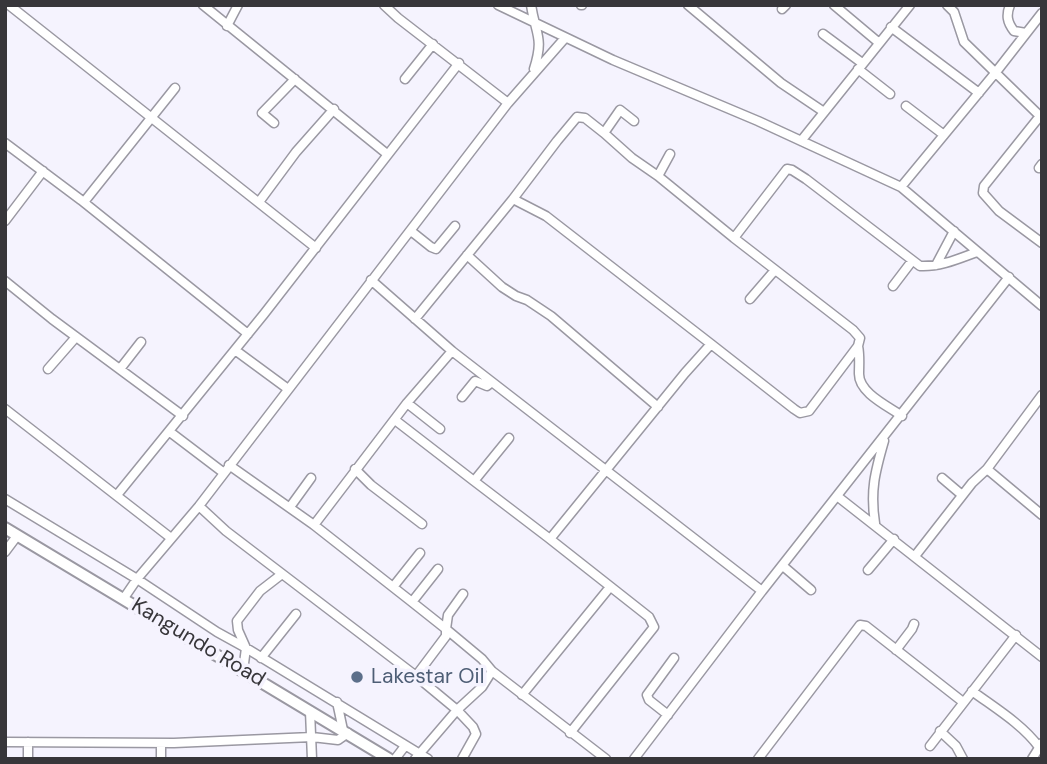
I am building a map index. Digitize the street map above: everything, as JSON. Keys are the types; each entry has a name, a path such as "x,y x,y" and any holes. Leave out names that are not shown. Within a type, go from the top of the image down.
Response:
{"highway":[{"name":"Kangundo Road","path":"5,528 389,759"}],"street":[{"path":"9,5 316,248"},
{"path":"203,5 387,154"},
{"path":"227,26 237,5"},
{"path":"384,5 508,103"},
{"path":"498,5 565,38 901,187 1042,306"},
{"path":"531,5 541,49 534,72"},
{"path":"688,5 781,83 824,112"},
{"path":"834,5 878,42"},
{"path":"801,141 910,5"},
{"path":"947,5 954,12 959,33 964,41 1041,117 984,186 983,193 999,211 1042,243"},
{"path":"1010,5 1007,13 1009,24 1014,31 1026,33"},
{"path":"901,187 1042,13"},
{"path":"891,26 979,93"},
{"path":"823,34 890,94"},
{"path":"124,598 199,506 508,103 565,38"},
{"path":"405,79 433,44"},
{"path":"117,495 236,350 459,64"},
{"path":"274,123 262,113 295,79"},
{"path":"84,202 175,88"},
{"path":"906,106 944,135"},
{"path":"259,202 296,152 334,109"},
{"path":"604,133 620,110 634,121"},
{"path":"415,319 577,117 585,118 632,158 853,330 860,338 861,386 902,416"},
{"path":"5,143 84,202 248,334"},
{"path":"658,176 670,153"},
{"path":"734,238 786,169 806,179 919,266 952,262 977,252"},
{"path":"5,221 43,172"},
{"path":"513,199 547,216 800,413 809,411 859,346"},
{"path":"411,231 436,249 455,226"},
{"path":"936,265 954,231"},
{"path":"467,255 509,292 540,308 658,407"},
{"path":"893,286 912,261"},
{"path":"750,299 775,270"},
{"path":"634,759 762,591 1009,277"},
{"path":"371,280 452,351 762,591"},
{"path":"5,282 183,416"},
{"path":"48,369 76,337"},
{"path":"120,369 141,342"},
{"path":"550,539 711,344"},
{"path":"236,350 288,389"},
{"path":"314,525 407,403 452,351"},
{"path":"462,397 475,381 487,386 492,382"},
{"path":"915,556 962,495 987,469 1042,395"},
{"path":"407,403 440,429"},
{"path":"5,409 171,538"},
{"path":"395,420 649,617 654,627 570,733"},
{"path":"170,432 290,507 446,629 522,695 606,759"},
{"path":"875,523 871,502 873,479 885,437"},
{"path":"474,481 509,438"},
{"path":"355,469 370,485 422,524"},
{"path":"987,469 1042,515"},
{"path":"290,507 311,478"},
{"path":"942,478 962,495"},
{"path":"837,496 875,523 1042,657"},
{"path":"5,499 137,579 217,632 337,702 417,756 428,759"},
{"path":"199,506 226,531 457,710 476,734 462,759"},
{"path":"6,549 17,536"},
{"path":"868,570 894,539"},
{"path":"393,587 420,553"},
{"path":"783,566 811,590"},
{"path":"412,602 438,569"},
{"path":"243,671 246,648 237,621 260,591 282,574"},
{"path":"522,695 610,587"},
{"path":"416,676 443,641 448,615 463,594"},
{"path":"261,658 296,614"},
{"path":"896,650 914,624"},
{"path":"758,759 858,626 866,626 963,702"},
{"path":"930,746 1016,635"},
{"path":"668,715 649,700 647,695 674,658"},
{"path":"417,756 457,710 482,687 492,671"},
{"path":"972,691 1040,745 1032,759"},
{"path":"5,742 161,743 312,737 338,740 345,732 337,702"},
{"path":"310,711 312,759"},
{"path":"940,731 956,746 963,759"},
{"path":"28,742 28,759"},
{"path":"161,743 161,759"},
{"path":"395,759 405,746"}],"place":[{"name":"Lakestar Oil","path":"357,677"}]}
